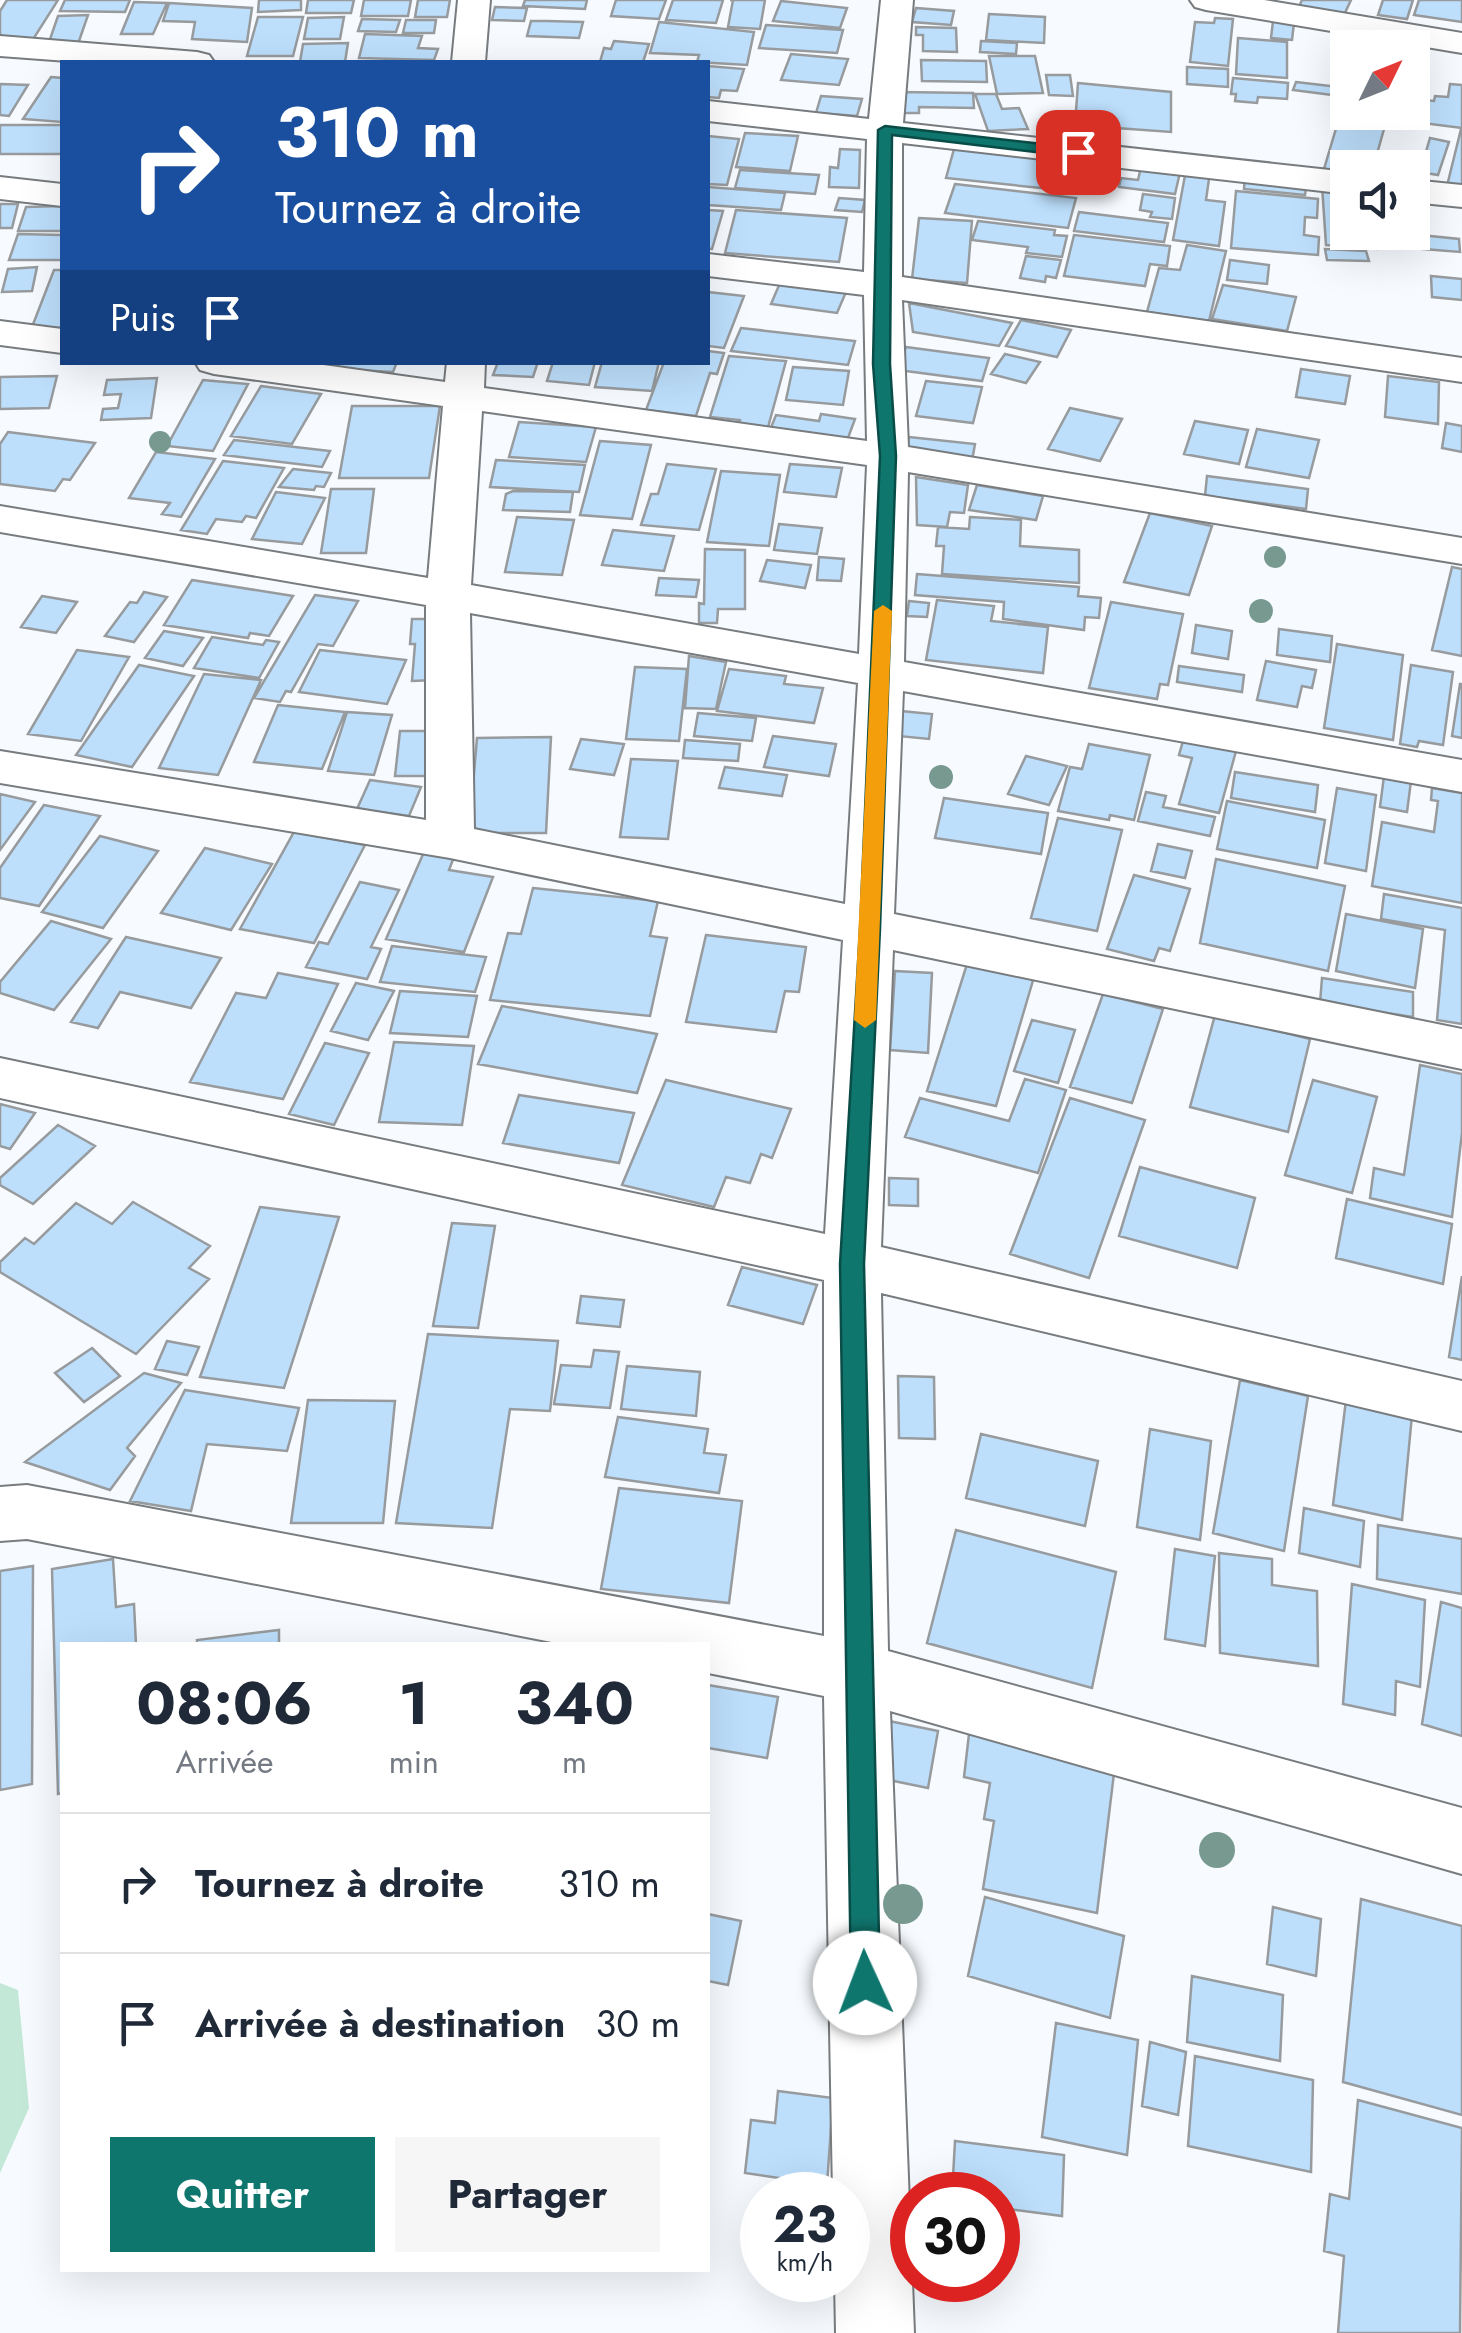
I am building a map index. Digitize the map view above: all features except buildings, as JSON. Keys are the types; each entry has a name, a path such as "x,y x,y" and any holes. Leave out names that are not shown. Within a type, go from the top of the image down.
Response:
{"street":[{"path":"468,60 474,0"},
{"path":"876,2333 856,1672 852,1264 881,674 888,456 882,364 885,130 897,0"},
{"path":"1206,0 1462,43"},
{"path":"0,46 172,60"},
{"path":"710,111 1330,181"},
{"path":"0,188 60,195"},
{"path":"1430,193 1462,196"},
{"path":"710,266 884,286 1462,370"},
{"path":"0,333 60,341"},
{"path":"256,365 465,380 888,456 1462,551"},
{"path":"450,841 448,594 465,380"},
{"path":"0,520 448,594 1462,776"},
{"path":"0,767 450,841 1462,1049"},
{"path":"0,1078 852,1264 1462,1406"},
{"path":"0,1514 47,1516 700,1642"},
{"path":"710,1644 856,1672 1462,1841"}],"green space":[{"path":"0,1983 18,1990 29,2108 0,2173"}],"slow traffic":[{"path":"865,1020 883,611"}],"route":[{"path":"865,1983 856,1672 852,1264 870,929 888,456 882,364 885,130 1078,152"}]}
